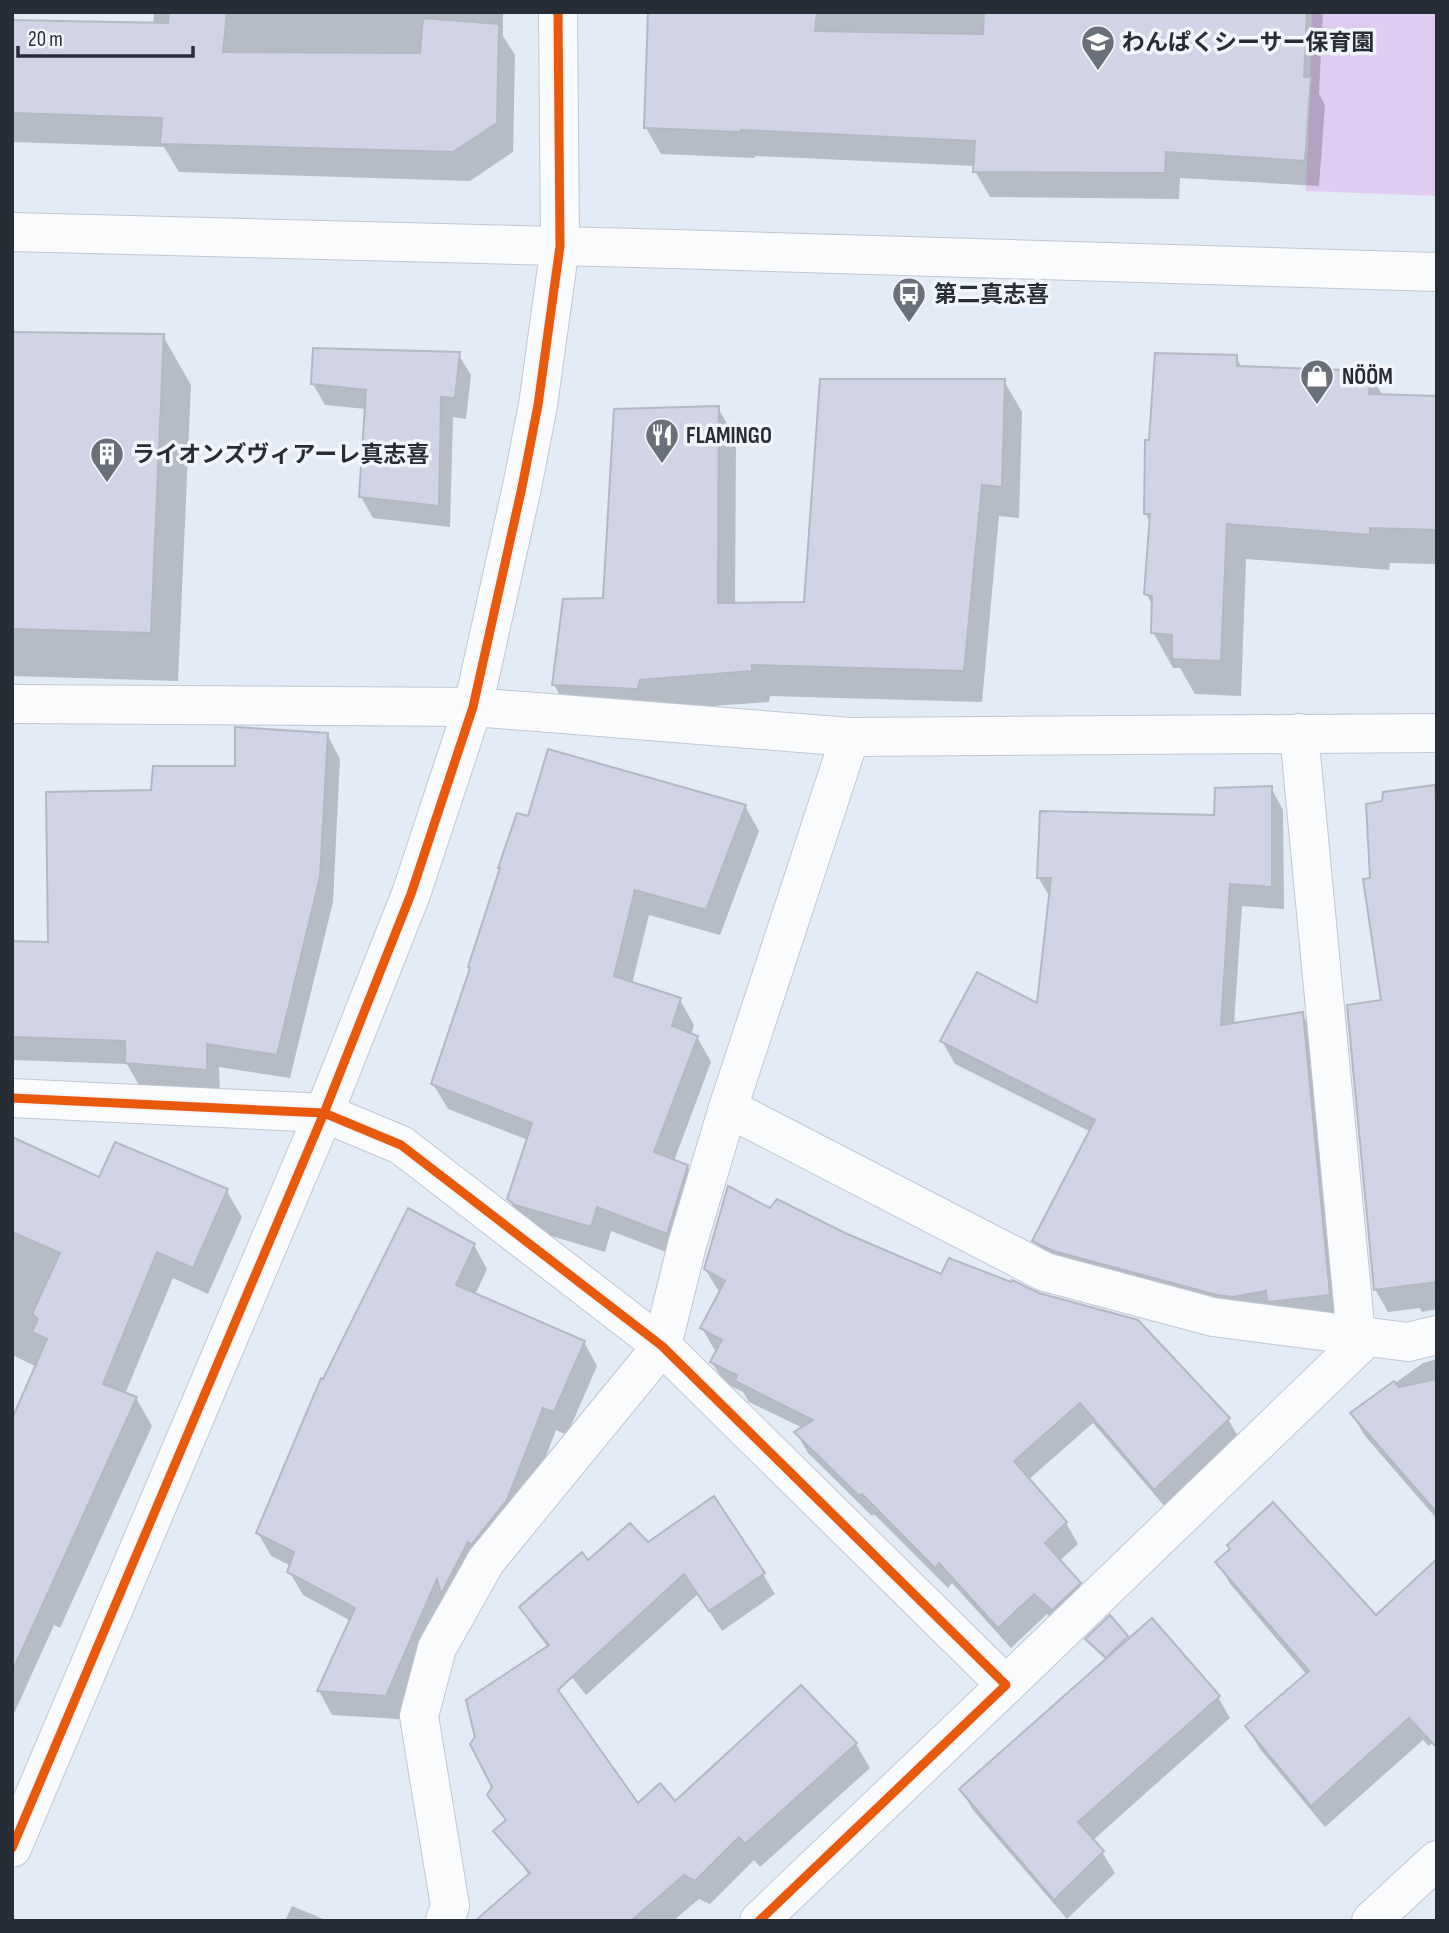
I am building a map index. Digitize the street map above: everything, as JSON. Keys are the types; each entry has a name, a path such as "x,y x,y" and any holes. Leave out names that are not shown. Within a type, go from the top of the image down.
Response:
{"street":[{"path":"12,1848 324,1113 411,894 472,707 538,405 560,246 558,12"},
{"path":"12,232 1437,272"},
{"path":"12,704 472,707 850,737 1437,733"},
{"path":"1299,733 1362,1336"},
{"path":"445,1921 450,1906 419,1716 437,1648 486,1561 662,1346 687,1245 728,1108 850,737"},
{"path":"12,1098 324,1113 401,1145 662,1346 1006,1685"},
{"path":"728,1108 1045,1272 1213,1317 1408,1342 1437,1335"},
{"path":"776,1915 1362,1336"},
{"path":"1371,1921 1437,1860"}],"shaded area":[{"path":"1312,12 1437,12 1437,196 1306,191"}],"building":[{"path":"169,12 227,12 223,52 420,53 423,18 499,24 497,123 453,152 160,144 162,118 12,113 12,20 168,23"},
{"path":"648,12 817,12 815,31 983,34 984,12 1307,12 1304,77 1311,77 1305,161 1166,152 1165,173 973,172 975,141 644,128"},
{"name":"ライオンズヴィアーレ真志喜","path":"12,332 164,334 151,633 12,629"},
{"path":"313,348 460,352 455,398 441,397 439,506 359,497 366,390 311,384"},
{"path":"1155,353 1237,355 1237,366 1371,371 1369,394 1437,396 1437,530 1370,528 1370,535 1227,524 1221,661 1172,659 1172,635 1151,633 1152,596 1144,594 1150,514 1144,514 1145,440 1149,440"},
{"path":"820,379 1005,379 1002,487 982,485 964,671 752,665 752,671 640,680 638,689 552,685 563,599 603,598 614,409 719,406 718,603 804,602"},
{"path":"235,727 328,733 320,877 277,1055 207,1044 207,1070 125,1063 125,1041 12,1037 12,941 48,942 46,792 151,790 153,766 235,766"},
{"path":"548,749 746,805 706,910 635,890 614,976 681,998 672,1026 698,1036 654,1152 688,1165 667,1234 597,1207 591,1227 515,1205 507,1199 532,1123 431,1084 517,813 528,816"},
{"path":"1435,785 1437,1282 1374,1290 1347,1005 1381,1000 1363,879 1370,878 1366,804 1382,801 1383,792"},
{"path":"1272,786 1272,887 1230,884 1221,1025 1303,1012 1330,1295 1267,1302 1266,1291 1233,1297 1217,1295 1053,1251 1032,1241 1095,1120 940,1041 977,972 1037,1003 1051,878 1037,878 1040,811 1214,815 1215,788"},
{"path":"12,1137 99,1177 115,1142 228,1189 193,1268 157,1252 103,1384 137,1397 12,1672 12,1419 47,1339 32,1332 38,1319 32,1314 60,1253 12,1232"},
{"path":"728,1186 770,1208 777,1199 845,1233 941,1274 949,1258 1011,1282 1012,1280 1039,1293 1138,1320 1230,1418 1154,1490 1080,1403 1014,1461 1067,1522 1045,1543 1081,1583 1052,1610 1034,1594 998,1628 939,1563 935,1568 862,1494 859,1496 794,1432 813,1420 735,1381 737,1375 710,1362 722,1340 700,1328 725,1281 704,1269"},
{"path":"408,1208 475,1244 456,1285 585,1341 554,1412 543,1408 507,1500 471,1545 468,1542 441,1594 437,1579 386,1696 317,1691 355,1608 287,1572 294,1552 256,1533 321,1378 323,1379"},
{"path":"1437,1379 1437,1513 1350,1413 1394,1381 1399,1387"},
{"path":"714,1496 765,1573 709,1611 684,1574 558,1690 638,1803 660,1783 675,1801 801,1685 857,1743 745,1844 739,1837 695,1881 684,1875 631,1921 475,1921 530,1873 493,1831 506,1820 487,1795 492,1787 470,1744 475,1737 466,1700 549,1645 519,1607 582,1552 588,1560 630,1523 648,1542"},
{"path":"1273,1502 1376,1615 1437,1559 1437,1748 1409,1718 1311,1806 1245,1726 1309,1671 1215,1562 1230,1549 1227,1545"},
{"path":"1110,1615 1128,1636 1106,1658 1085,1639"},
{"path":"1152,1618 1220,1696 1078,1822 1104,1851 1054,1900 959,1789"}],"cycle path":[{"path":"12,1848 324,1113 411,894 473,707 538,405 560,246 558,12"},
{"path":"12,1098 324,1113 401,1145 662,1346 1006,1685 759,1921"}],"place":[{"name":"わんぱくシーサー保育園","path":"1098,72"},
{"name":"第二真志喜","path":"909,324"},
{"name":"NÖÖM","path":"1317,406"},
{"name":"FLAMINGO","path":"662,465"},
{"name":"ライオンズヴィアーレ真志喜","path":"107,484"}]}
